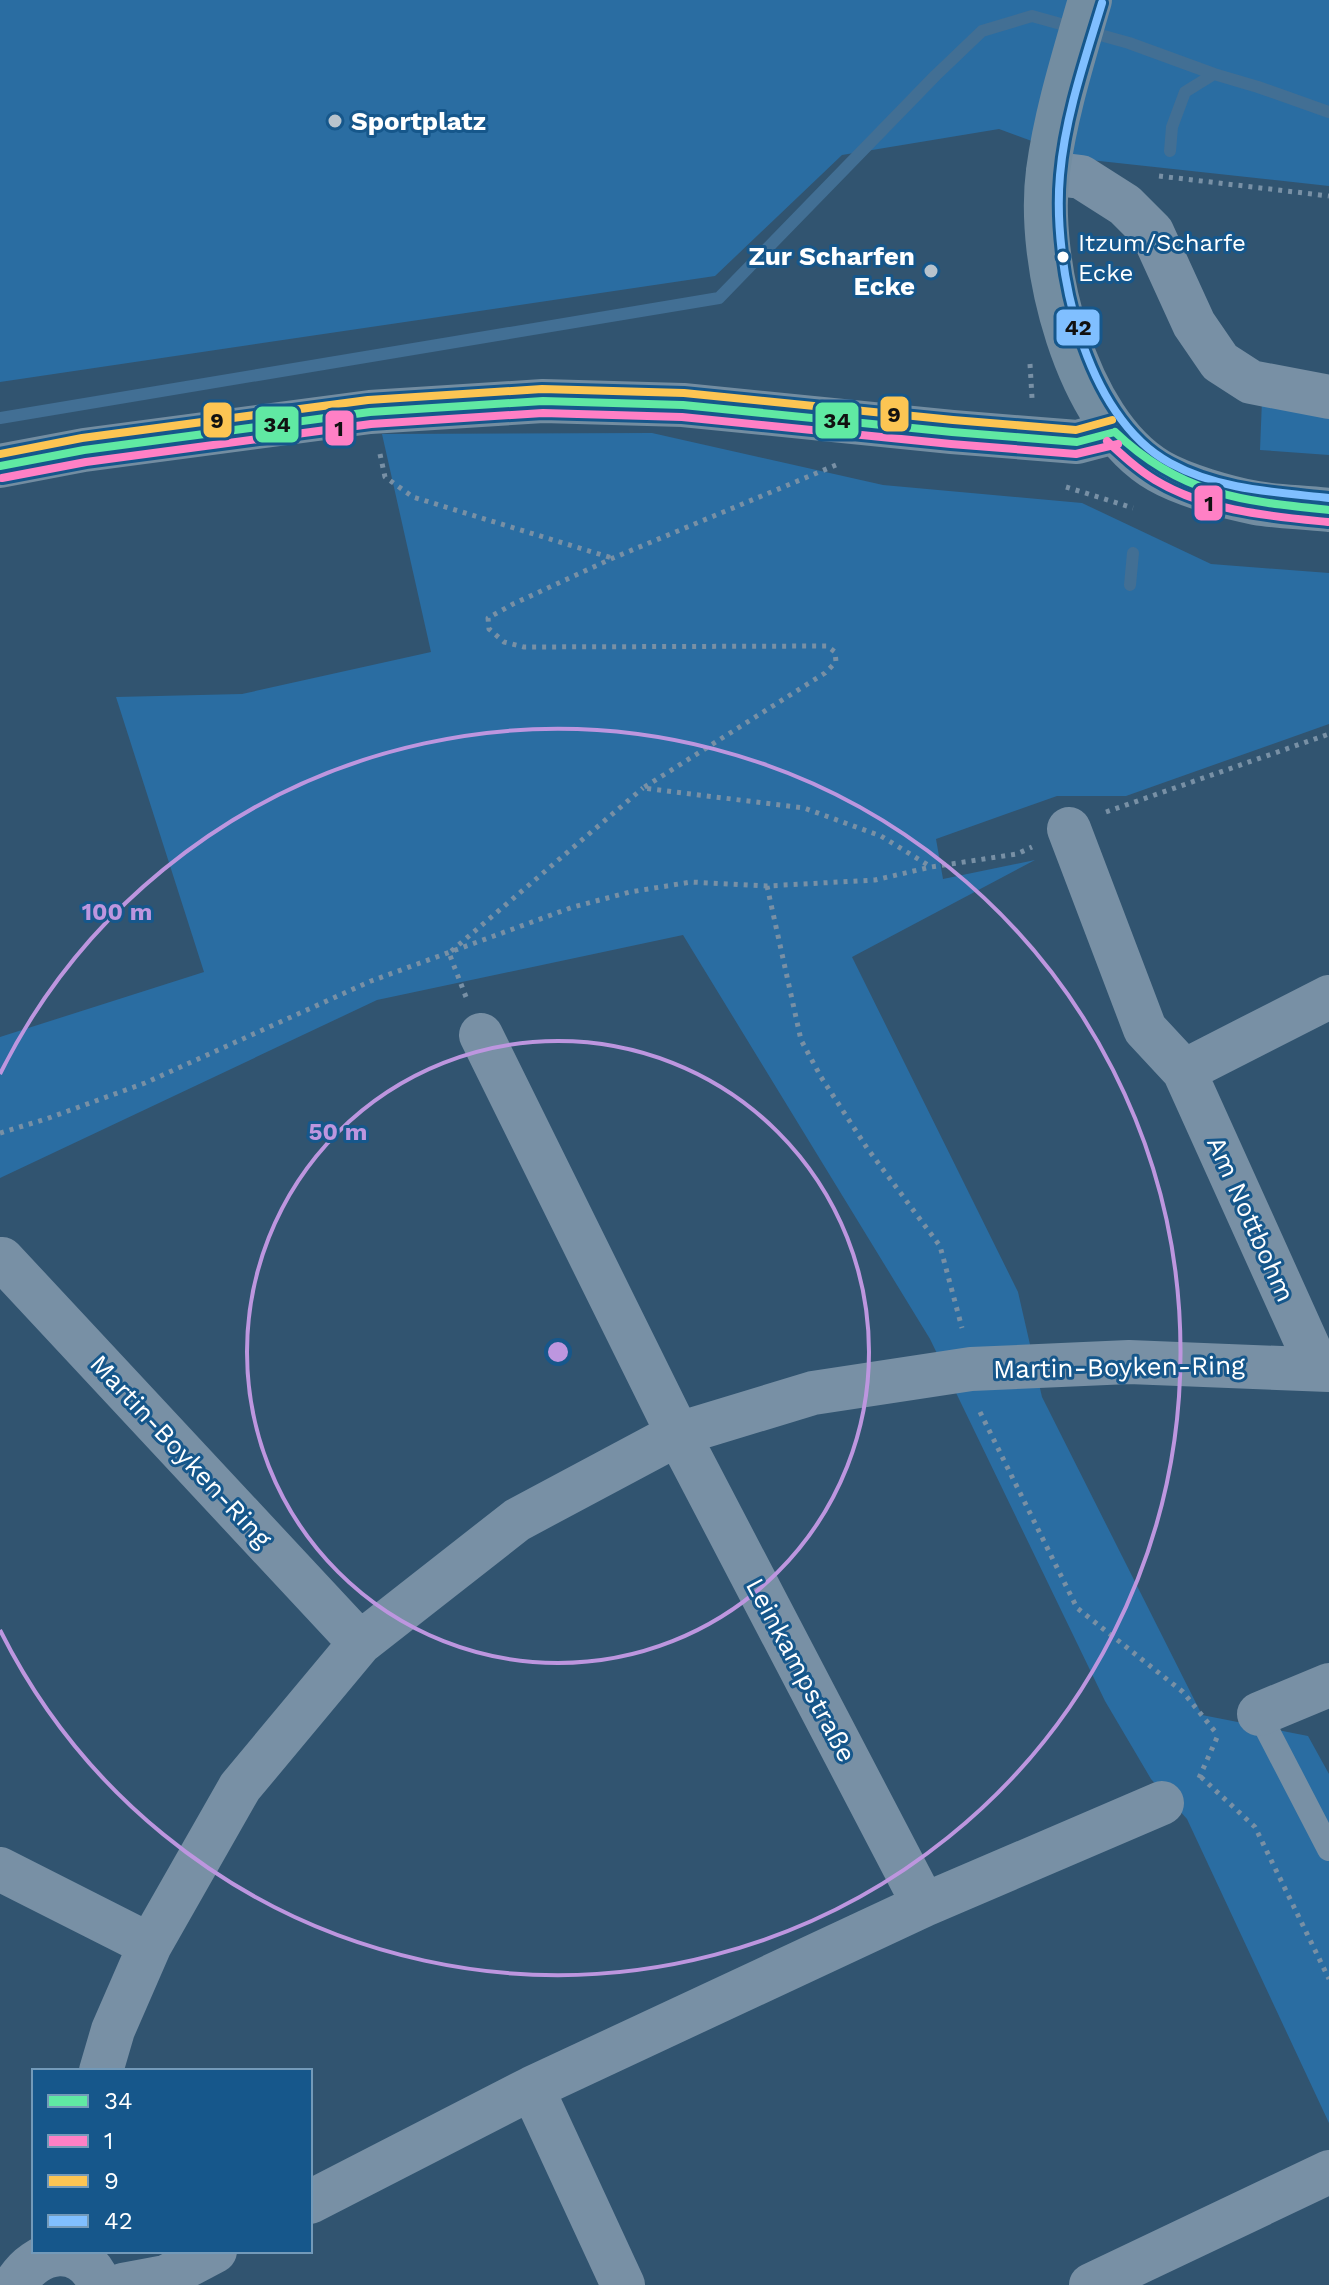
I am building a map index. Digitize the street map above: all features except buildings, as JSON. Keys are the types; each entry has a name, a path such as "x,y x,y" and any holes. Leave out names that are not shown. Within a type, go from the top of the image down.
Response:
{"main road":[{"path":"1090,0 1060,103 1048,173 1047,224 1053,279 1070,343 1092,399 1130,450 1159,471 1189,484 1256,503 1329,510"},
{"path":"0,466 99,448 370,412 543,401 683,405 1077,442 1115,432"}],"street":[{"path":"1048,173 1081,177 1125,205 1152,232 1194,324 1220,362 1251,382 1329,397"},
{"name":"Am Nottbohm","path":"1069,829 1145,1029 1184,1071 1324,1369"},
{"path":"1184,1071 1329,997"},
{"path":"481,1035 678,1434"},
{"name":"Martin-Boyken-Ring","path":"2,1259 360,1643"},
{"name":"Martin-Boyken-Ring","path":"102,2069 113,2030 150,1945 240,1787 360,1643 517,1520 678,1434 813,1393 971,1369 1129,1362 1324,1369"},
{"name":"Leinkampstraße","path":"678,1434 924,1905"},
{"path":"1259,1714 1329,1685"},
{"path":"312,2201 532,2088 924,1905 1162,1803"},
{"path":"0,1869 150,1945"},
{"path":"532,2088 623,2285"},
{"path":"1091,2285 1329,2172"},
{"path":"15,2285 34,2262 63,2253 88,2265 100,2285"},
{"path":"123,2285 166,2277 211,2253"}],"lane":[{"path":"1259,1714 1329,1849"}],"path":[{"path":"1145,175 1329,196"},
{"path":"370,412 385,477 413,497 613,558"},
{"path":"449,953 643,788 825,673 836,662 835,652 827,646 524,647 504,642 489,629 488,618 613,558 850,459 861,423"},
{"path":"0,1133 145,1083 371,981 573,907 630,892 691,882 767,886 875,880 931,867 1017,854 1108,811 1329,734"},
{"path":"643,788 804,808 881,836 931,867"},
{"path":"767,886 801,1040 867,1148 940,1246 971,1369 974,1399 1077,1608 1183,1692 1217,1734"},
{"path":"1162,1803 1201,1777 1217,1734 1259,1714"},
{"path":"1201,1777 1255,1827 1329,1979"}],"shaded area":[{"name":"Sportplatz","path":"0,0 1329,0 1329,186 1081,159 999,129 842,155 715,276 0,382"},
{"path":"1262,400 1329,405 1329,455 1260,450"},
{"path":"652,433 883,485 1082,503 1211,564 1329,573 1329,724 1126,796 1057,796 936,839 943,879 1035,860 852,957 1018,1292 1042,1397 1202,1715 1308,1736 1329,1774 1329,2123 1187,1819 1151,1779 1105,1701 930,1339 683,935 377,1000 0,1178 0,1037 204,972 116,697 242,694 431,652 382,434"}],"waterway":[{"path":"0,418 719,298 982,31 1032,16 1129,43 1214,74"},
{"path":"1170,151 1172,127 1185,92 1214,74 1329,112"},
{"path":"1130,585 1133,553"}],"transit line":[{"name":"42","path":"1102,3 1066,132 1059,211 1069,293 1095,375 1115,411 1140,441 1170,463 1228,484 1329,498"},
{"name":"9","path":"0,454 82,438 368,400 542,389 684,393 1076,430 1112,420"},
{"name":"34","path":"0,466 84,450 370,412 543,401 683,405 1077,442 1115,432"},
{"name":"1","path":"2,478 86,462 371,424 543,413 682,417 1076,454 1118,444"},
{"name":"34","path":"1115,432 1164,470 1189,482 1240,498 1329,510"},
{"name":"1","path":"1107,441 1148,476 1195,499 1238,510 1328,522"}],"place":[{"name":"Sportplatz","path":"335,121"},
{"name":"Itzum/Scharfe Ecke","path":"1063,257"},
{"name":"Zur Scharfen Ecke","path":"931,271"}]}
